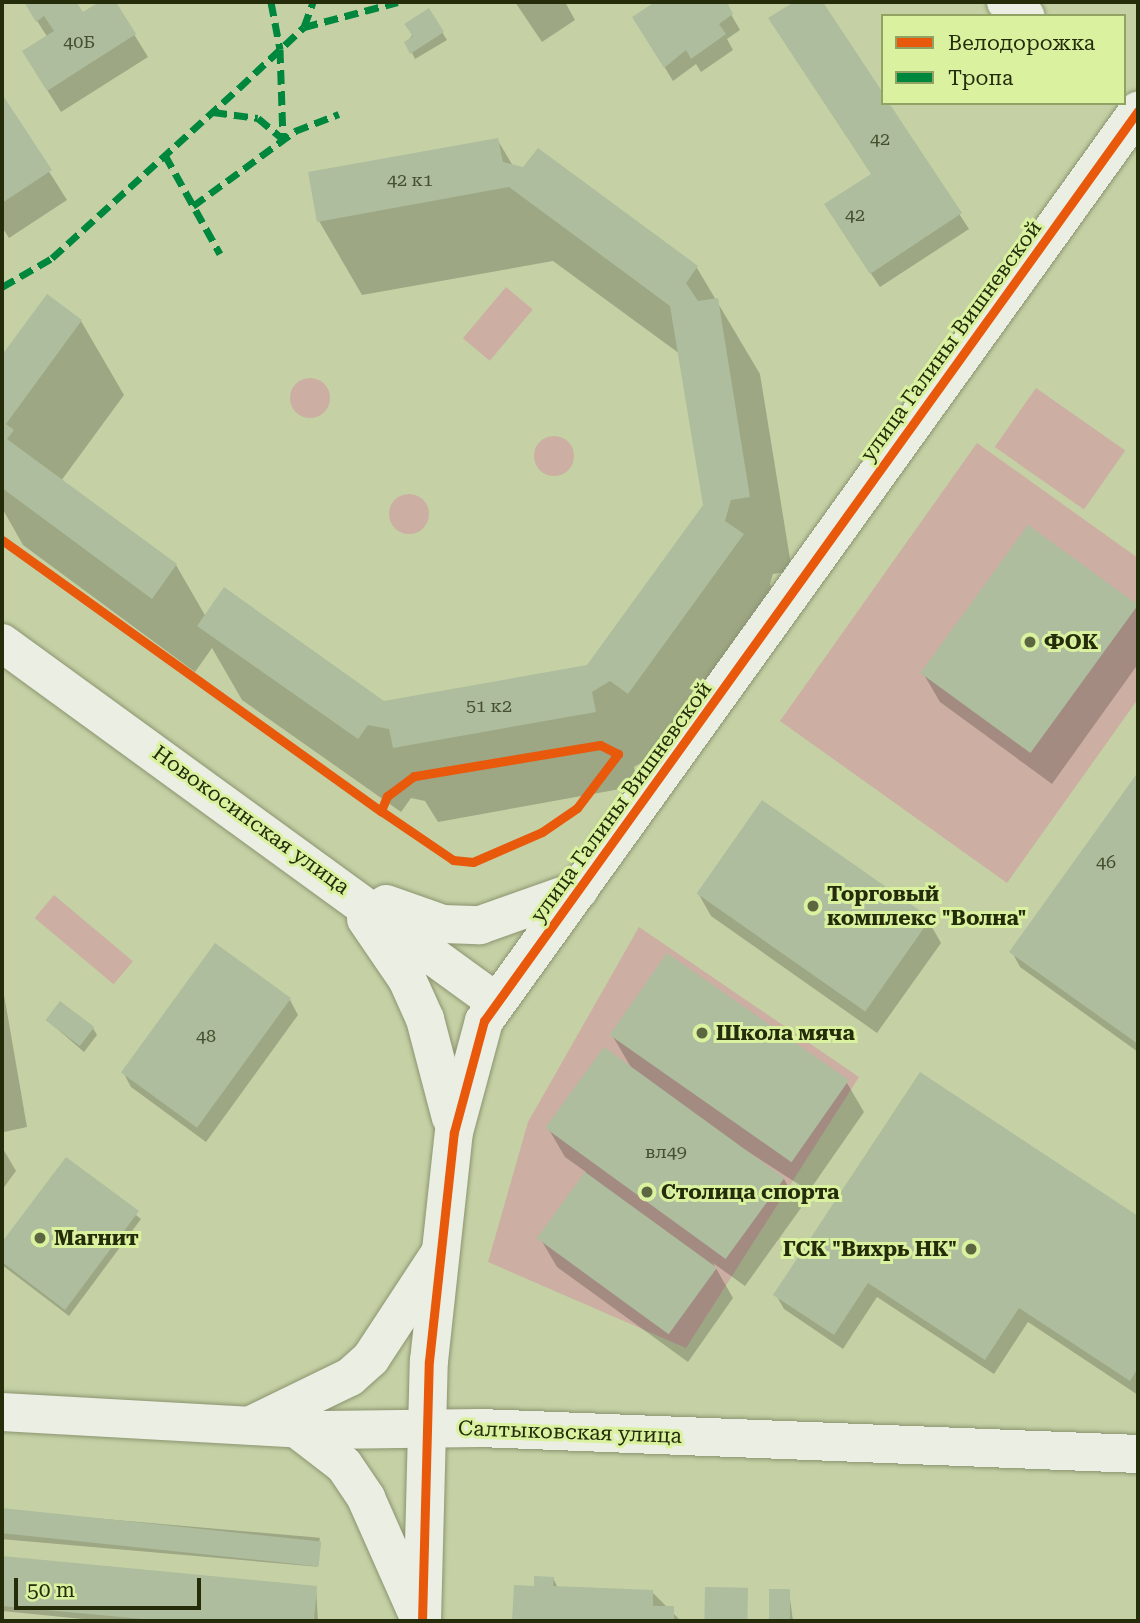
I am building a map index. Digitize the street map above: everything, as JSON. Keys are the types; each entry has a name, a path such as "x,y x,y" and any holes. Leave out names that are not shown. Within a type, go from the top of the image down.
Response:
{"street":[{"path":"1006,2 1022,14"},
{"name":"улица Галины Вишневской","path":"421,1621 426,1429 441,1251 454,1132 475,1042 496,1002 582,888 1138,111"},
{"name":"Новокосинская улица","path":"2,643 334,879 496,1002"},
{"path":"334,879 443,924 508,918 582,888"},
{"path":"334,879 407,979 440,1059 454,1132"},
{"path":"247,1427 350,1377 371,1359 441,1251"},
{"name":"Салтыковская улица","path":"2,1412 297,1429 426,1429 1138,1454"},
{"path":"297,1429 344,1465 366,1498 421,1621"}],"shaded area":[{"path":"506,287 533,309 490,361 463,338"},
{"path":"310,378 318,379 324,384 329,390 329,406 324,412 318,417 310,418 302,417 296,412 291,406 290,398 291,390 296,384 302,379"},
{"path":"1036,388 1125,451 1084,509 995,447"},
{"path":"554,436 562,437 568,442 573,448 573,464 568,470 562,475 554,476 546,475 540,470 535,464 534,456 535,448 540,442 546,437"},
{"path":"977,443 1138,558 1138,699 1007,883 780,721"},
{"path":"409,494 417,495 423,500 428,506 428,522 423,528 417,533 409,534 401,533 395,528 390,522 389,514 390,506 395,500 401,495"},
{"path":"54,895 133,961 114,984 35,918"},
{"name":"Столица спорта","path":"639,927 859,1077 686,1348 488,1262 528,1122"}],"building":[{"path":"24,2 76,2 83,12 99,2 116,2 136,34 47,91 22,51 54,31 44,16 36,22"},
{"path":"655,2 727,2 733,14 719,24 726,34 691,59 686,50 664,68 632,17"},
{"path":"794,2 823,2 881,90 881,105 890,105 962,213 870,274 824,204 871,174 768,18"},
{"path":"429,8 444,32 410,54 404,42 413,36 404,24"},
{"path":"2,94 52,170 2,203"},
{"path":"498,138 503,162 523,167 538,148 698,266 686,283 698,301 718,298 750,497 731,500 725,521 744,534 628,694 610,681 592,692 596,712 393,748 389,729 368,725 358,739 197,626 224,587 384,701 587,665 703,505 670,306 509,187 317,222 308,172"},
{"path":"47,294 82,320 6,424 14,430 7,439 177,564 152,599 2,488 2,355"},
{"name":"ФОК","path":"1028,525 1138,605 1030,753 920,673"},
{"path":"1138,772 1138,1044 1009,952"},
{"name":"Торговый комплекс \"Волна\"","path":"762,800 931,918 865,1012 697,893"},
{"path":"215,943 291,998 197,1128 121,1072"},
{"path":"667,953 849,1080 791,1162 610,1035"},
{"path":"60,1001 94,1027 80,1046 46,1020"},
{"path":"604,1047 784,1178 726,1259 545,1128"},
{"name":"ГСК \"Вихрь НК\"","path":"920,1072 1138,1216 1138,1368 1130,1381 1019,1308 985,1360 868,1283 834,1335 773,1295"},
{"path":"66,1157 139,1211 65,1310 2,1262 2,1242"},
{"path":"585,1172 717,1268 669,1334 537,1238"},
{"path":"2,1508 321,1542 319,1566 2,1533"},
{"path":"2,1556 317,1586 314,1621 164,1621 2,1606"},
{"path":"534,1576 554,1577 553,1586 653,1590 653,1606 674,1606 674,1621 512,1621 514,1585 534,1586"},
{"path":"705,1587 748,1588 747,1621 704,1621"},
{"path":"769,1589 790,1589 790,1621 769,1621"}],"marked path":[{"path":"271,2 280,49 283,139"},
{"path":"2,287 52,258 239,88 304,27 313,2"},
{"path":"304,27 398,2"},
{"path":"213,112 258,118 283,139"},
{"path":"193,206 295,131 339,114"},
{"path":"165,155 220,254"}],"cycle path":[{"path":"422,1621 429,1361 454,1132 484,1021 1138,111"},
{"path":"2,540 381,811 453,860 473,862 542,832 577,808 618,754 600,745 414,776 387,796 381,811"}],"place":[{"name":"ФОК","path":"1030,642"},
{"name":"Торговый комплекс \"Волна\"","path":"813,906"},
{"name":"Школа мяча","path":"702,1033"},
{"name":"Столица спорта","path":"647,1192"},
{"name":"Магнит","path":"40,1238"},
{"name":"ГСК \"Вихрь НК\"","path":"971,1249"}]}
